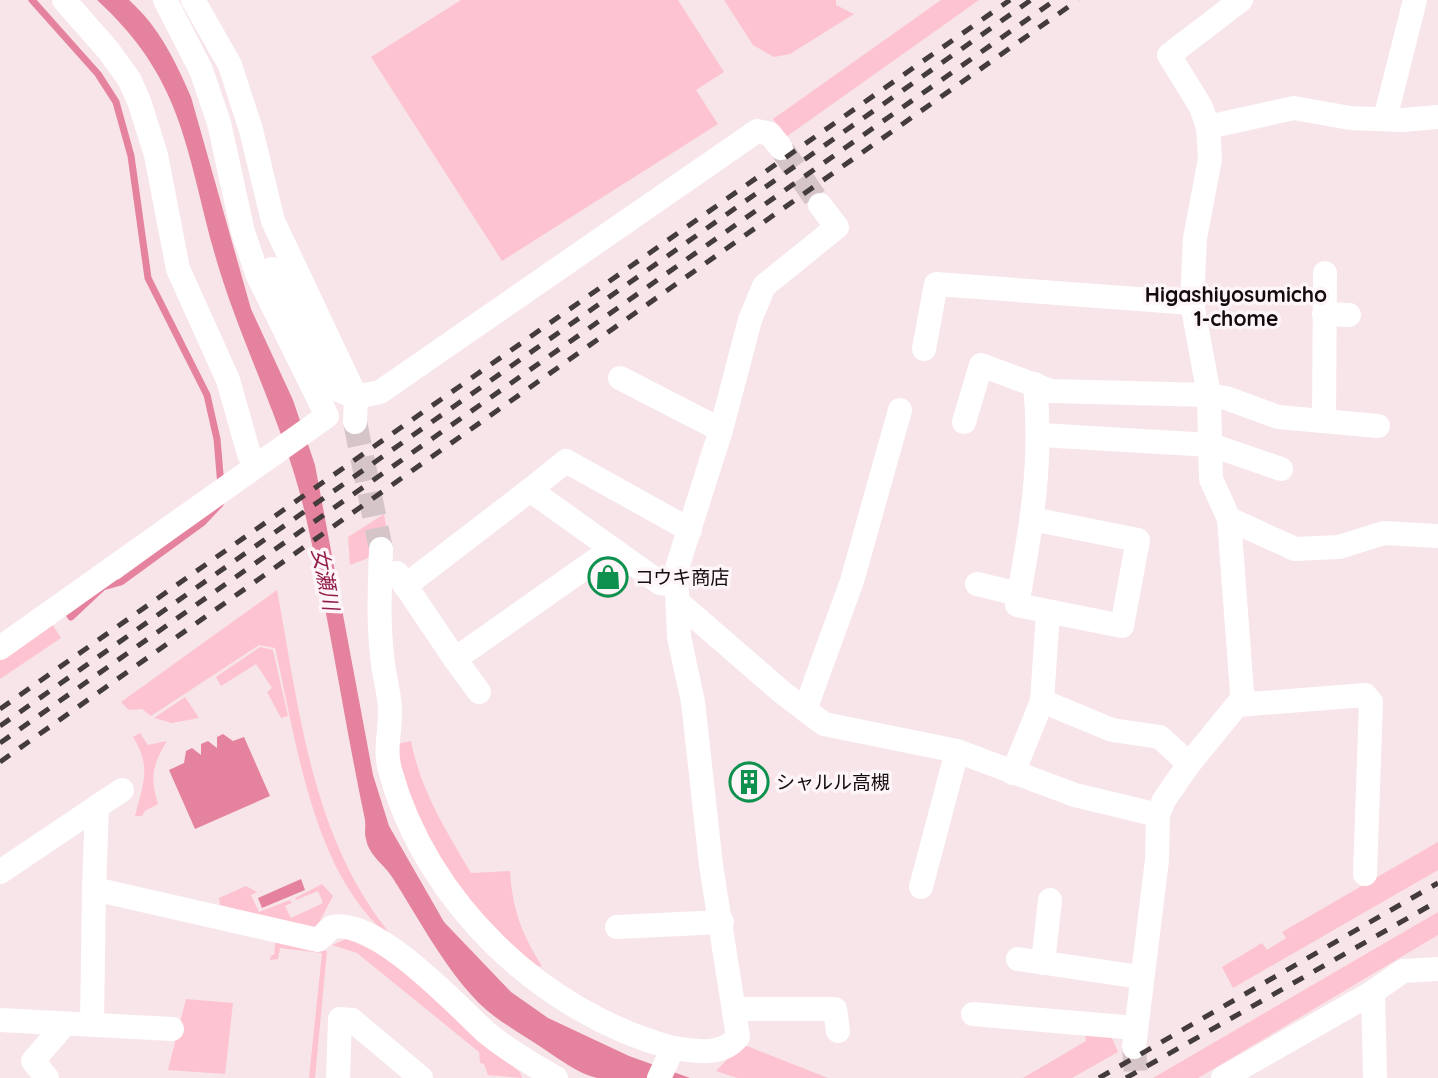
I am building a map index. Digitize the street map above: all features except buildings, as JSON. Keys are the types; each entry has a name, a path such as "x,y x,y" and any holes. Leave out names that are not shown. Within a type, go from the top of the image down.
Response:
{"street":[{"path":"64,0 108,50 129,79 139,101 156,155 178,269 228,380 249,454"},
{"path":"0,648 327,416 258,276 243,232 219,123 201,70 164,0"},
{"path":"193,0 230,65 258,154 273,221 346,393"},
{"path":"1241,0 1169,55 1201,107 1208,127 1210,159 1195,238 1192,303 1209,396 1213,487 1229,519 1242,693 1247,702"},
{"path":"1385,119 1415,0"},
{"path":"1208,127 1294,108 1350,118 1438,117"},
{"path":"346,393 380,392 757,131 764,130 770,134 781,148"},
{"path":"480,692 381,549 382,653 390,708 385,745 399,799 414,832 462,909 516,964 588,1015 640,1039 666,1061 729,1047 738,1037 736,1009 702,794 693,702 679,637 676,571 721,430 750,320 764,286 837,227 820,205"},
{"path":"243,232 271,267 346,393"},
{"path":"1324,420 1325,273"},
{"path":"923,349 936,284 1192,303"},
{"path":"1324,314 1349,315"},
{"path":"964,422 981,365 1051,391 1209,396 1226,398 1278,417 1378,426"},
{"path":"620,378 721,430"},
{"path":"1032,519 1138,540 1122,626 1017,606 1032,519 1040,435 1035,384"},
{"path":"805,710 852,581 900,410"},
{"path":"1040,435 1211,445 1281,469"},
{"path":"405,586 566,461 690,530"},
{"path":"530,490 610,550 677,594 824,724 957,751 1075,795 1158,815"},
{"path":"1229,519 1295,549 1339,547 1384,533 1438,536"},
{"path":"455,659 610,550"},
{"path":"977,584 1019,594"},
{"path":"1013,773 1042,701 1048,612"},
{"path":"973,1014 1135,1037 1140,977 1157,860 1158,815 1164,800 1189,764 1237,705 1247,702 1365,695 1371,702 1365,874"},
{"path":"1042,701 1112,730 1160,737 1189,764"},
{"path":"921,887 957,751"},
{"path":"0,872 122,790"},
{"path":"92,1025 97,807"},
{"path":"94,889 318,940 332,927 352,926 432,978 490,1035 556,1078"},
{"path":"1043,962 1050,900"},
{"path":"617,927 722,922"},
{"path":"1018,958 1140,977"},
{"path":"1223,1078 1251,1070 1403,971 1438,970"},
{"path":"1373,992 1375,1078"},
{"path":"736,1009 835,1009 838,1031"},
{"path":"338,1078 340,1019 352,1020 421,1078"},
{"path":"0,1020 172,1029"},
{"path":"47,1078 33,1061 65,1024"}],"shaded area":[{"path":"461,0 678,0 724,72 696,90 718,124 502,261 371,57"},
{"path":"724,0 836,0 836,5 854,14 790,54 774,57 753,45"},
{"path":"941,0 979,0 786,137 773,119"},
{"path":"384,514 389,542 366,559 350,565 348,537"},
{"path":"277,590 303,730 328,820 346,863 368,904 397,942 369,916 346,884 327,847 301,767 275,648 259,645 151,716 142,709 129,710 121,702"},
{"path":"50,621 61,638 0,679 0,657"},
{"path":"260,647 273,650 288,716 281,718 267,692 272,688 256,664 221,686 216,677"},
{"path":"185,697 199,718 172,723 154,718"},
{"path":"140,733 148,745 167,741 158,757 154,772 158,804 145,811 142,816 135,816 143,785 144,767 139,747 133,737"},
{"path":"411,741 427,793 471,873 510,871 519,921 542,966 535,967 500,933 468,898 440,859 417,816 393,745"},
{"path":"1438,842 1438,870 1233,988 1222,967 1262,943 1267,950 1286,938 1282,932"},
{"path":"322,884 333,896 315,930 220,905 219,898 246,886 257,892 251,895 259,912 290,900 292,903 285,906 291,918 323,903 318,891 296,900 295,898"},
{"path":"1438,912 1438,935 1198,1078 1153,1078"},
{"path":"276,938 327,951 315,1078 309,1078 322,953 280,948 278,959 270,960 271,955 274,955"},
{"path":"346,939 371,950 416,980 520,1072 522,1078 488,1075 484,1064 480,1063 479,1052 357,953 332,945"},
{"path":"186,999 233,1003 225,1074 168,1070"},
{"path":"1109,1031 1118,1052 1072,1078 1023,1078 1086,1041 1085,1032"},
{"path":"742,1044 828,1078 737,1078 716,1071"}],"water":[{"name":"女瀬川","path":"97,0 129,0 140,10 165,45 191,97 251,309 293,400 315,465 373,775 389,826 444,922 511,992 548,1018 629,1056 690,1078 590,1076 569,1066 500,1020 479,1003 451,970 392,877 370,850 365,837 365,820 320,583 294,472 223,281 176,114 147,57 125,28"},
{"path":"223,734 233,741 244,737 270,796 195,829 169,770 184,763 186,751 192,748 201,755 201,744 208,741 217,748 217,737"},
{"path":"301,879 305,890 262,908 258,898"}],"waterway":[{"path":"32,0 98,74 116,102 131,156 148,278 207,395 217,439 221,486"},
{"path":"64,607 71,617 103,587 121,582 202,523 220,504"}],"tunnel":[{"path":"781,148 820,205"},
{"path":"355,422 381,549"},
{"path":"1134,1047 1136,1078"}],"railway":[{"path":"0,709 1010,0"},
{"path":"0,726 1031,0"},
{"path":"0,743 1055,0"},
{"path":"0,762 1078,0"},
{"path":"1099,1078 1438,883"},
{"path":"1126,1078 1438,901"}],"place":[{"name":"コウキ商店","path":"608,577"},
{"name":"シャルル高槻","path":"749,782"}],"district":[{"name":"Higashiyosumicho 1-chome","path":"1236,307"}]}
